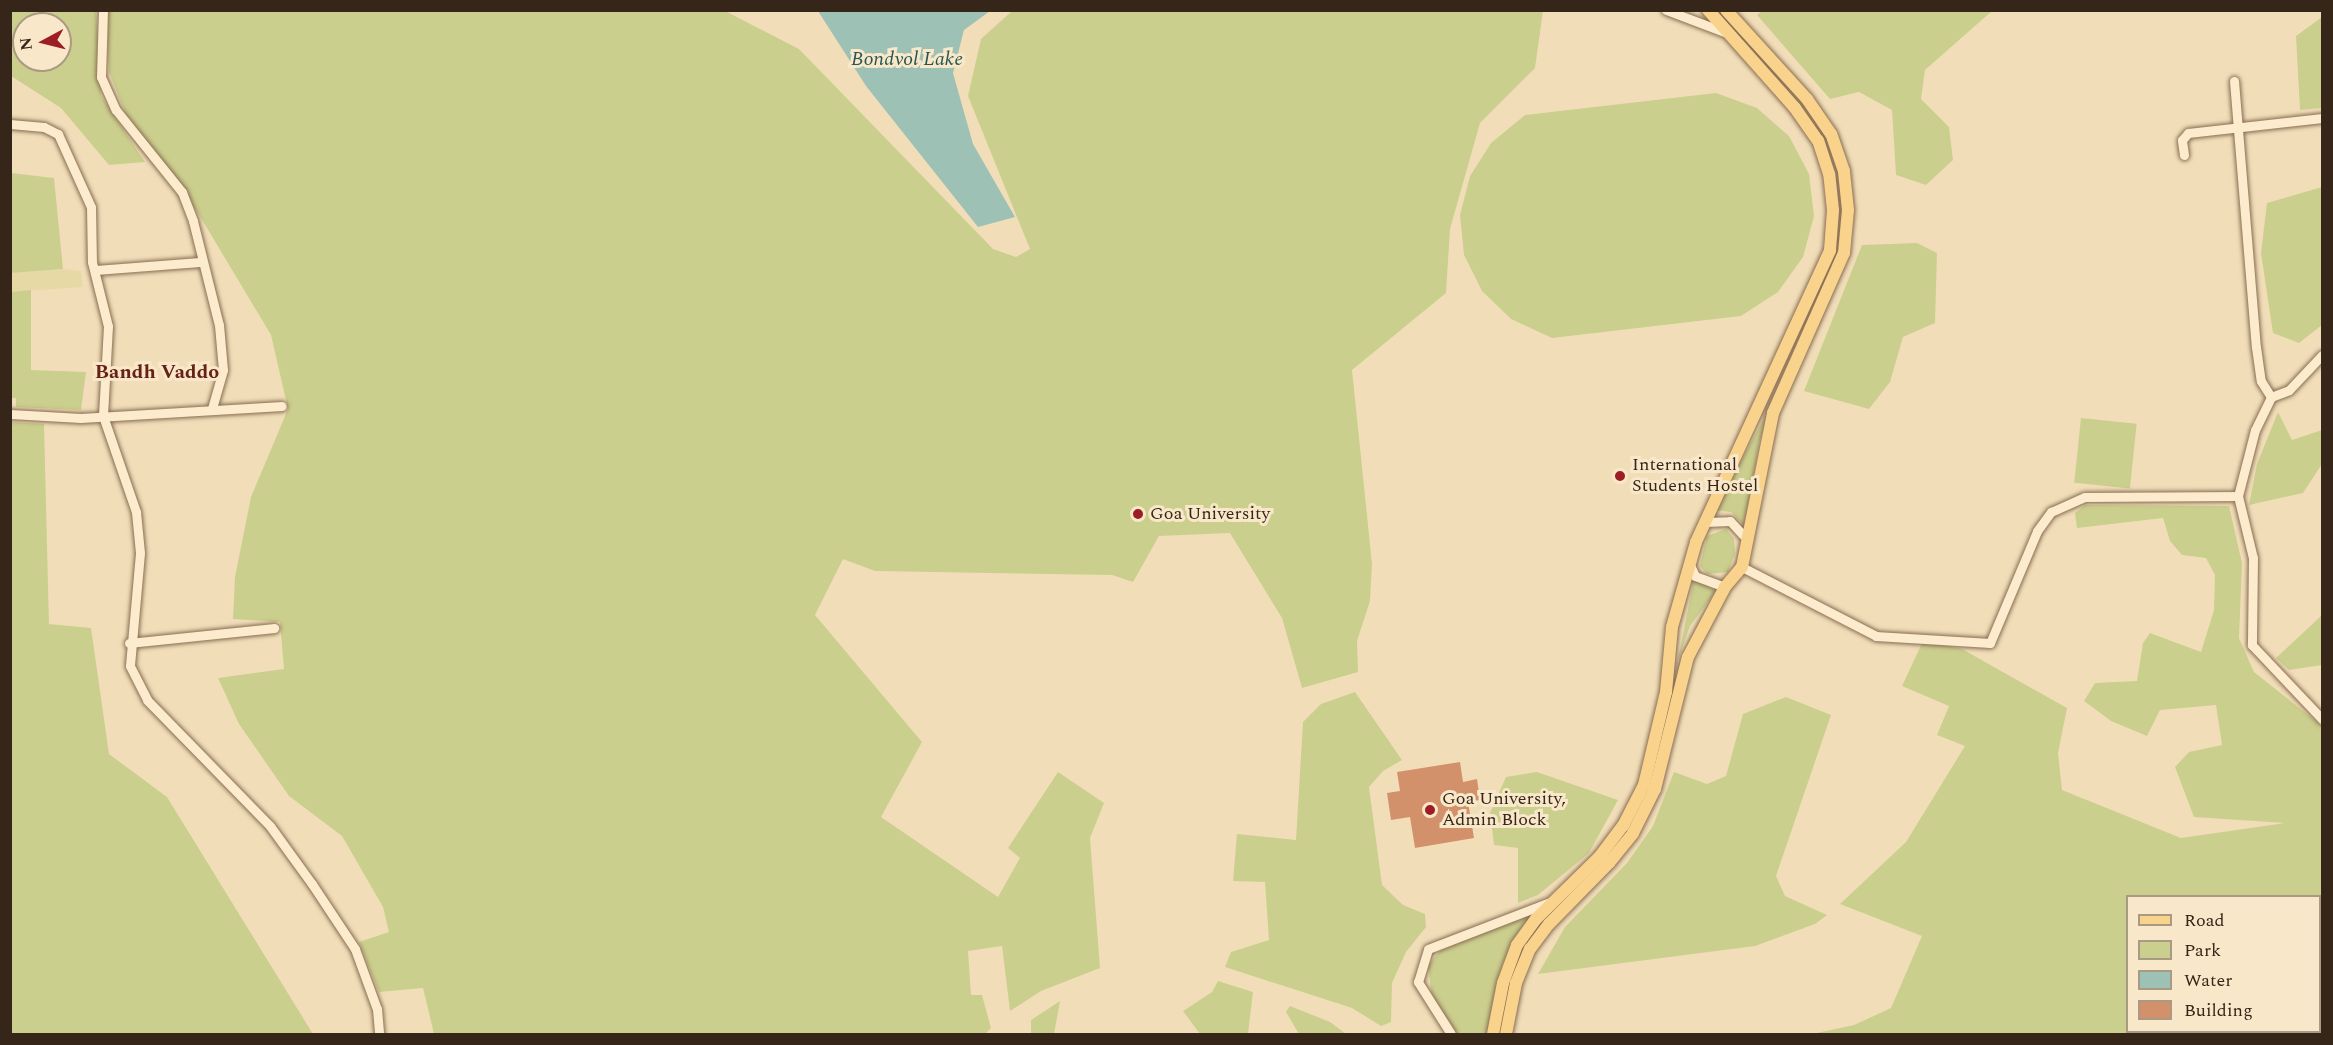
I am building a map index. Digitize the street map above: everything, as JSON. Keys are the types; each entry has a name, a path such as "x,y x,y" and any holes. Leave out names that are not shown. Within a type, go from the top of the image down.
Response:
{"main road":[{"path":"1506,1035 1516,983 1530,949 1549,924 1609,863 1644,814 1669,745 1688,657 1725,587 1742,567 1773,413 1833,288 1844,253 1848,210 1844,171 1831,135 1807,99 1728,23 1708,10"},
{"path":"1493,1035 1503,983 1517,945 1554,901 1606,848 1644,785 1658,742 1672,627 1689,563 1705,522 1819,282 1830,250 1833,210 1829,174 1818,141 1796,108 1728,23"},
{"path":"1743,535 1746,552"}],"street":[{"path":"103,10 100,76 116,110 182,192 202,262 219,326 224,370 212,408"},
{"path":"1666,10 1728,23"},
{"path":"2234,81 2256,347 2261,381 2271,397"},
{"path":"2184,155 2182,140 2188,133 2322,118"},
{"path":"10,124 44,127 66,143 90,207 92,262 97,270 108,326 103,416 136,512 138,591 129,643 130,666 147,700 270,826 355,950 377,1009 379,1035"},
{"path":"97,270 202,262"},
{"path":"2322,355 2289,390 2271,397 2255,430 2238,496 2253,558 2252,645 2322,719"},
{"path":"10,414 103,416 212,408 282,406"},
{"path":"1742,567 1876,636 1989,643 2037,531 2051,512 2085,497 2238,496"},
{"path":"1705,522 1730,521 1743,535"},
{"path":"1689,563 1695,576 1725,587"},
{"path":"129,643 274,628"},
{"path":"1450,1035 1418,982 1428,949 1554,901"}],"shaded area":[{"path":"63,269 81,271 83,287 11,292 11,273"}],"green space":[{"path":"10,11 96,11 101,96 145,162 109,165 61,108 11,76"},
{"path":"107,11 725,11 799,49 993,249 1016,257 1030,249 968,96 981,39 1012,11 1543,11 1535,68 1480,123 1450,229 1446,293 1352,370 1372,564 1370,601 1357,641 1358,672 1302,688 1282,618 1230,533 1159,536 1133,582 1112,575 875,571 843,559 815,615 922,742 881,817 998,897 1020,858 1008,848 1058,772 1104,803 1090,838 1100,968 1041,991 1010,1011 1002,946 968,951 971,995 982,995 991,1028 985,1034 434,1034 423,988 379,992 359,942 389,932 383,907 342,836 289,796 239,724 218,678 284,669 280,622 233,619 235,577 251,497 288,409 271,335 198,213 125,112 109,72"},
{"path":"1762,11 1992,11 1925,70 1921,99 1949,127 1953,160 1926,185 1896,175 1892,110 1859,92 1830,99 1757,15"},
{"path":"2322,17 2322,108 2300,110 2296,36"},
{"path":"1716,93 1757,108 1789,136 1809,174 1814,216 1803,257 1778,292 1741,316 1552,338 1511,319 1482,291 1464,255 1460,215 1470,176 1491,143 1525,115"},
{"path":"11,173 54,178 63,269 11,273"},
{"path":"2322,187 2322,325 2299,343 2273,333 2261,253 2267,203"},
{"path":"1917,243 1937,253 1935,323 1903,337 1890,382 1869,409 1804,391 1862,245"},
{"path":"31,290 31,370 86,372 81,410 16,407 16,398 11,398 11,292"},
{"path":"1778,392 1759,442 1746,527 1731,512 1715,510"},
{"path":"2278,412 2292,440 2322,430 2322,464 2303,493 2249,505 2257,464"},
{"path":"2081,418 2137,424 2130,488 2074,483"},
{"path":"10,422 44,424 49,624 91,628 109,754 167,797 313,1034 11,1034"},
{"path":"2085,505 2229,506 2242,563 2239,638 2254,672 2322,726 2322,1034 1812,1034 1854,1025 1891,1008 1922,936 1840,904 1906,842 1965,746 1937,735 1949,706 1902,686 1923,641 1962,649 2067,708 2058,753 2062,790 2181,838 2285,823 2194,817 2175,767 2189,752 2222,745 2216,705 2160,710 2147,736 2111,721 2084,701 2095,683 2137,681 2143,643 2150,633 2201,652 2214,610 2215,575 2206,558 2182,555 2170,541 2163,518 2077,528 2075,513"},
{"path":"1726,529 1734,539 1735,554 1728,572 1707,574 1700,566 1707,536"},
{"path":"1694,579 1716,591 1690,626 1678,660"},
{"path":"2322,615 2322,665 2289,670 2276,658"},
{"path":"1355,692 1402,760 1383,771 1369,787 1382,885 1403,905 1425,914 1426,927 1406,952 1392,983 1391,1022 1381,1026 1352,1008 1225,967 1231,952 1269,940 1265,882 1233,881 1237,834 1296,840 1303,722 1321,704"},
{"path":"1786,697 1831,715 1776,876 1785,896 1827,915 1815,924 1755,946 1538,974 1565,927 1627,863 1653,826 1674,772 1707,784 1726,776 1743,714"},
{"path":"1537,772 1618,800 1589,853 1538,895 1518,903 1518,848 1494,845 1490,813 1506,777"},
{"path":"1537,913 1503,963 1487,1034 1455,1034 1433,1004 1428,966 1439,952 1458,941"},
{"path":"1218,981 1253,992 1248,1034 1200,1034 1183,1011 1212,992"},
{"path":"1060,1001 1054,1034 1031,1034 1031,1020"},
{"path":"1290,1006 1330,1022 1346,1034 1299,1034 1286,1012"}],"water":[{"name":"Bondvol Lake","path":"818,11 990,11 964,30 953,73 973,144 1015,217 978,227 866,86"}],"building":[{"name":"Goa University, Admin Block","path":"1460,762 1463,782 1477,779 1480,800 1468,802 1474,838 1415,848 1410,817 1391,820 1387,793 1400,791 1397,772"}],"place":[{"name":"International Students Hostel","path":"1620,476"},
{"name":"Goa University","path":"1138,514"},
{"name":"Goa University, Admin Block","path":"1430,810"}],"district":[{"name":"Bandh Vaddo","path":"157,372"}]}
